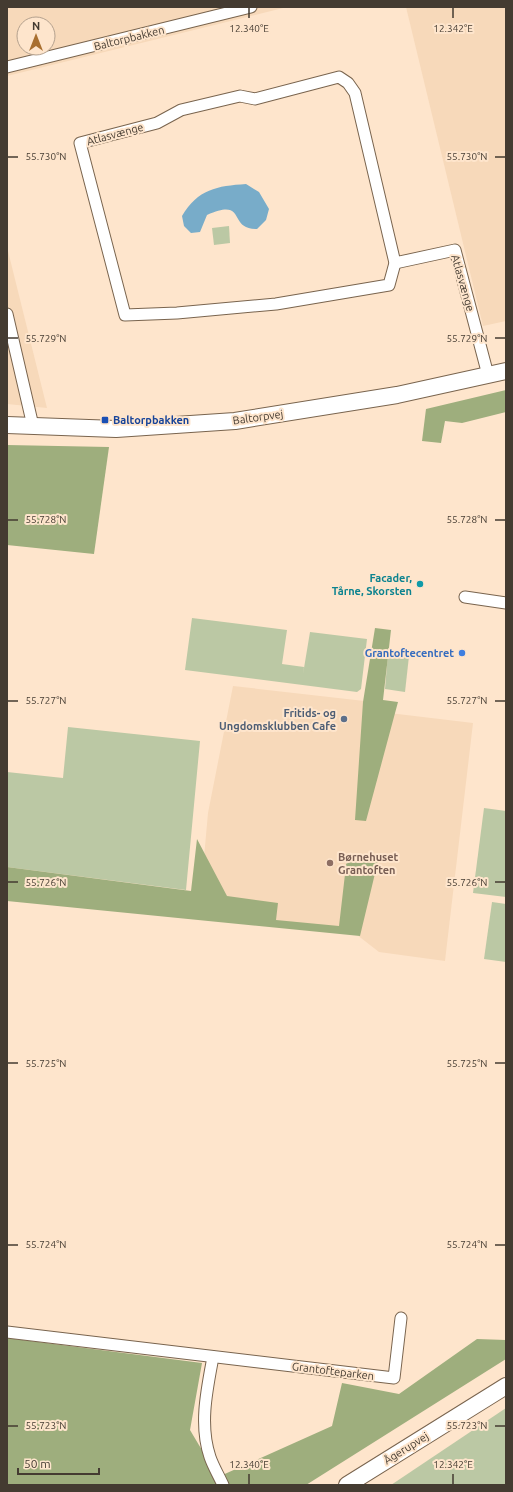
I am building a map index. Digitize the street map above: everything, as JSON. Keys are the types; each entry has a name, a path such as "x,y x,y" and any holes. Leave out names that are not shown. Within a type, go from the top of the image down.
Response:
{"street":[{"name":"Baltorpbakken","path":"7,68 251,7"},
{"name":"Atlasvænge","path":"339,77 348,83 355,93 395,263 389,285 276,304 177,313 125,315 80,143 157,123 181,110 240,96 255,99 339,77"},
{"name":"Atlasvænge","path":"395,263 455,250 488,375"},
{"path":"7,314 34,426"},
{"name":"Baltorpvej","path":"7,426 116,429 235,421 397,395 506,371"},
{"path":"465,597 506,603"},
{"name":"Grantofteparken","path":"7,1332 394,1378 401,1318"},
{"path":"213,1356 205,1406 205,1430 210,1456 223,1485"},
{"name":"Ågerupvej","path":"347,1485 506,1386"}],"shaded area":[{"path":"7,7 287,7 7,76"},
{"path":"406,7 506,7 506,321 483,326"},
{"path":"7,247 44,396 47,408 7,404"},
{"name":"Børnehuset Grantoften","path":"233,686 382,703 381,712 473,723 445,961 379,952 352,931 199,913 208,813"}],"green space":[{"path":"229,226 230,243 214,245 212,228"},
{"path":"506,390 506,412 462,423 445,421 441,443 422,441 426,409"},
{"path":"7,445 109,447 94,554 7,545"},
{"path":"192,618 287,630 282,664 304,667 303,674 310,632 367,639 361,689 357,692 185,670"},
{"path":"375,628 391,630 383,700 398,702 366,821 355,820 363,702"},
{"path":"388,653 409,656 405,692 385,689"},
{"path":"68,727 200,741 186,890 7,867 7,772 63,778"},
{"path":"484,808 506,811 506,897 473,893"},
{"path":"197,839 227,896 278,903 276,920 339,926 347,857 378,861 360,936 7,901 7,867 191,891"},
{"path":"492,902 506,904 506,962 484,959"},
{"path":"7,1338 202,1363 190,1430 218,1477 332,1426 342,1383 399,1394 477,1339 506,1340 506,1359 306,1485 7,1485"},
{"path":"506,1408 506,1485 391,1485"}],"water":[{"path":"246,184 259,192 269,209 266,220 257,229 248,228 242,225 233,212 228,210 220,210 207,215 200,232 191,233 184,226 182,216 188,207 202,195 217,188"}],"place":[{"name":"Baltorpbakken","path":"105,420"},
{"name":"Facader, Tårne, Skorsten","path":"420,584"},
{"name":"Grantoftecentret","path":"462,653"},
{"name":"Fritids- og Ungdomsklubben Cafe","path":"344,719"},
{"name":"Børnehuset Grantoften","path":"330,863"}]}
